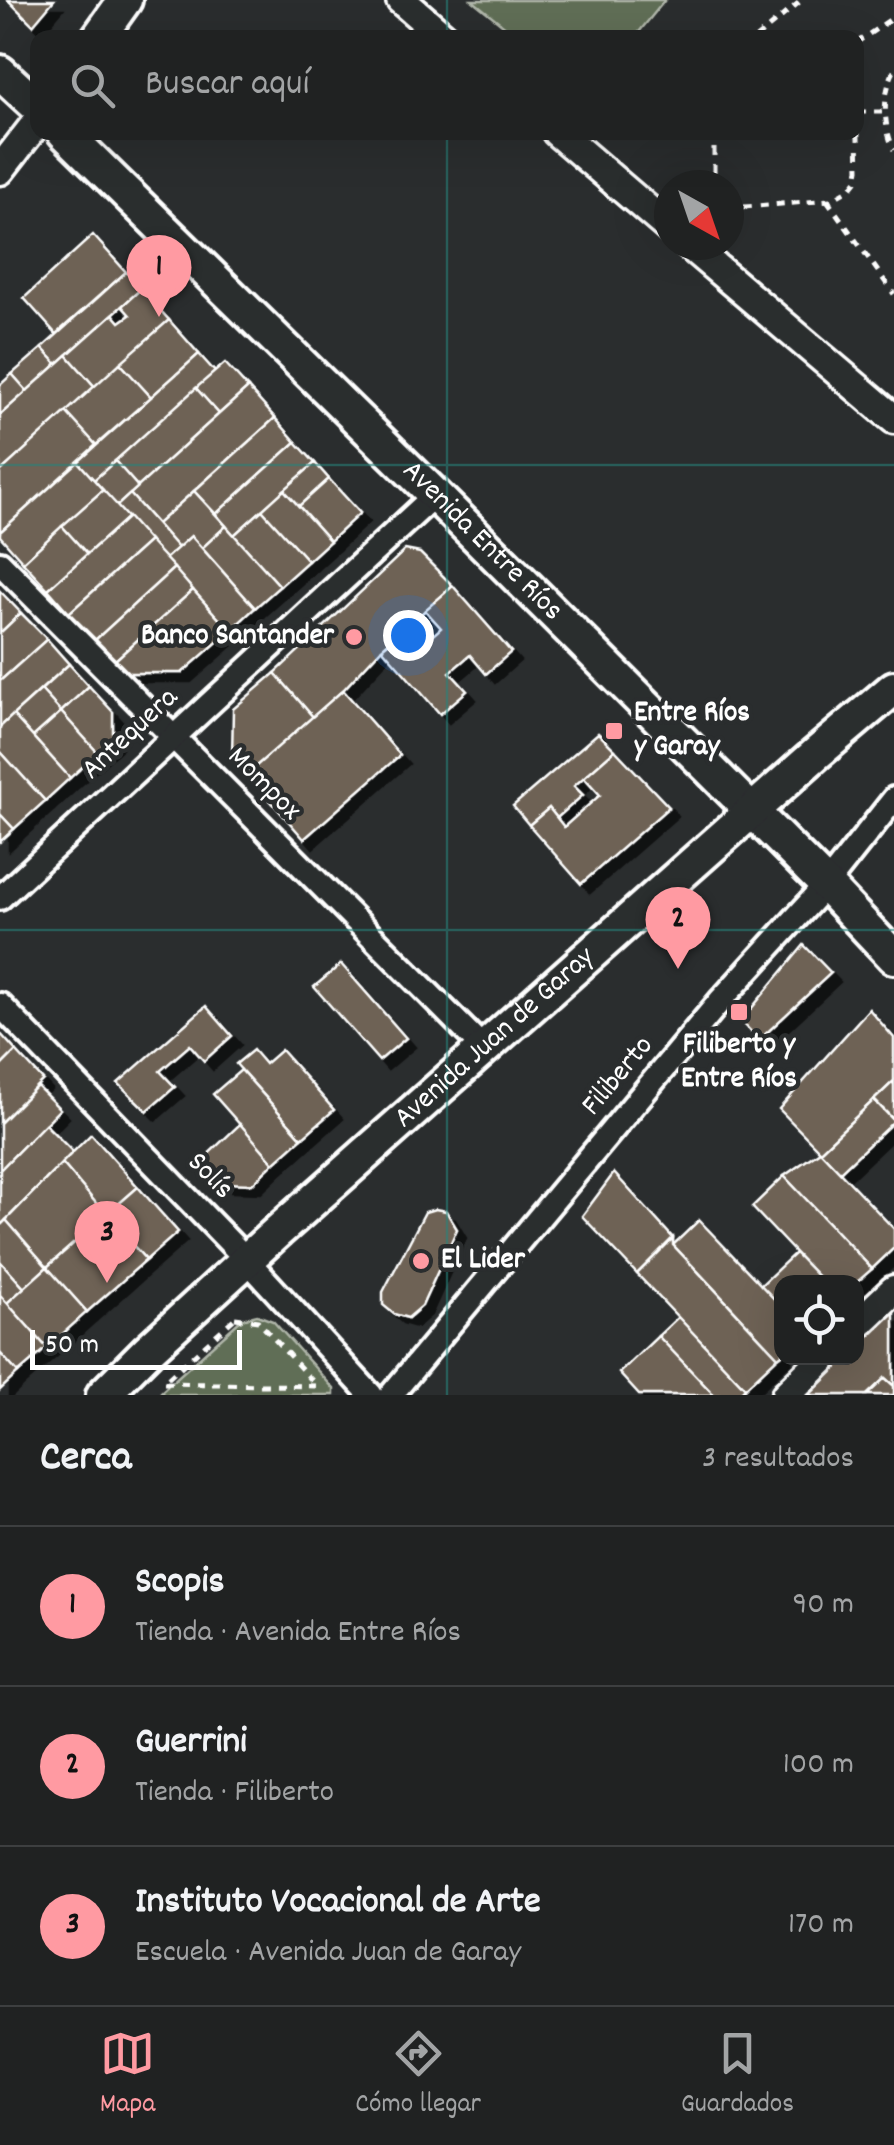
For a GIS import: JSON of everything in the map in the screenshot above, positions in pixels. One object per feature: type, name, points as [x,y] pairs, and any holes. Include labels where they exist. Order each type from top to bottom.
[{"type":"main road","points":[[104,30],[125,0]]},
{"type":"main road","points":[[0,72],[30,100]]},
{"type":"main road","name":"Avenida Entre Ríos","points":[[72,140],[435,494],[894,957]]},
{"type":"main road","name":"Avenida Juan de Garay","points":[[103,1395],[483,1048],[894,688]]},
{"type":"street","points":[[401,0],[437,30]]},
{"type":"street","points":[[0,170],[30,131]]},
{"type":"street","points":[[566,140],[654,215]]},
{"type":"street","points":[[707,260],[894,419]]},
{"type":"street","name":"Antequera","points":[[0,898],[435,494]]},
{"type":"street","name":"Mompox","points":[[0,563],[483,1048]]},
{"type":"street","name":"Filiberto","points":[[391,1395],[720,1002],[826,886],[894,799]]},
{"type":"street","name":"Solís","points":[[0,1005],[372,1395]]},
{"type":"street","points":[[864,1318],[894,1290]]},
{"type":"street","points":[[786,1395],[817,1365]]},
{"type":"path","points":[[766,30],[802,0]]},
{"type":"path","points":[[864,38],[894,18]]},
{"type":"path","points":[[894,70],[885,112],[894,150]]},
{"type":"path","points":[[864,112],[885,112]]},
{"type":"path","points":[[714,140],[714,170]]},
{"type":"path","points":[[744,207],[841,196],[850,189],[860,170],[859,140]]},
{"type":"path","points":[[827,200],[894,294]]},
{"type":"path","points":[[235,1318],[258,1321],[317,1386],[182,1383],[163,1383],[235,1318]]},
{"type":"green space","points":[[472,0],[665,0],[641,30],[509,30]]},
{"type":"green space","points":[[257,1315],[273,1321],[334,1389],[334,1395],[161,1392],[242,1319]]},
{"type":"building","points":[[8,0],[54,0],[33,25]]},
{"type":"building","points":[[93,235],[126,272],[56,334],[24,298]]},
{"type":"building","points":[[126,272],[141,289],[57,364],[42,348]]},
{"type":"building","points":[[141,289],[169,320],[95,387],[67,355],[113,314],[120,322],[130,315],[122,306]]},
{"type":"building","points":[[169,320],[199,354],[151,397],[120,363]]},
{"type":"building","points":[[42,348],[57,364],[27,391],[12,374]]},
{"type":"building","points":[[199,354],[215,372],[94,480],[78,462]]},
{"type":"building","points":[[67,355],[95,387],[0,472],[0,415]]},
{"type":"building","points":[[120,363],[151,397],[96,445],[66,412]]},
{"type":"building","points":[[225,363],[248,388],[219,414],[196,388]]},
{"type":"building","points":[[12,374],[27,391],[0,415],[0,385]]},
{"type":"building","points":[[196,388],[219,414],[138,487],[115,461]]},
{"type":"building","points":[[248,388],[275,418],[157,524],[130,494]]},
{"type":"building","points":[[66,412],[96,445],[0,532],[0,472]]},
{"type":"building","points":[[275,418],[296,442],[216,514],[194,491]]},
{"type":"building","points":[[296,442],[315,463],[234,535],[216,514]]},
{"type":"building","points":[[115,461],[138,487],[117,506],[94,480]]},
{"type":"building","points":[[78,462],[103,490],[23,562],[0,532]]},
{"type":"building","points":[[315,463],[329,479],[299,506],[284,490]]},
{"type":"building","points":[[329,479],[360,513],[330,541],[299,506]]},
{"type":"building","points":[[103,490],[128,517],[87,554],[62,526]]},
{"type":"building","points":[[284,490],[330,541],[308,561],[262,510]]},
{"type":"building","points":[[194,491],[226,526],[202,548],[191,536],[178,548],[157,524]]},
{"type":"building","points":[[130,494],[178,548],[165,559],[117,506]]},
{"type":"building","points":[[262,510],[308,561],[280,586],[234,535]]},
{"type":"building","points":[[128,517],[149,541],[69,613],[48,589]]},
{"type":"building","points":[[62,526],[87,554],[48,589],[23,562]]},
{"type":"building","points":[[226,526],[280,586],[255,608],[202,548]]},
{"type":"building","points":[[191,536],[255,608],[230,631],[165,559]]},
{"type":"building","points":[[149,541],[174,568],[94,641],[69,613]]},
{"type":"building","name":"Banco Santander","points":[[405,550],[420,553],[453,586],[382,648],[313,717],[275,673]]},
{"type":"building","points":[[174,568],[193,590],[113,662],[94,641]]},
{"type":"building","points":[[453,586],[511,652],[486,674],[470,655],[450,672],[467,691],[440,714],[382,648],[409,626],[424,643],[441,628],[425,610]]},
{"type":"building","points":[[193,590],[230,631],[182,673],[123,673],[113,662]]},
{"type":"building","points":[[0,591],[21,613],[0,633]]},
{"type":"building","points":[[21,613],[47,639],[0,681],[0,633]]},
{"type":"building","points":[[47,639],[69,664],[0,727],[0,681]]},
{"type":"building","points":[[69,664],[89,686],[61,712],[41,690]]},
{"type":"building","points":[[275,673],[313,717],[247,774],[232,757],[233,709]]},
{"type":"building","points":[[89,686],[113,712],[113,740],[98,753],[61,712]]},
{"type":"building","points":[[41,690],[61,712],[33,737],[13,715]]},
{"type":"building","points":[[343,690],[400,755],[304,839],[247,774]]},
{"type":"building","points":[[61,712],[98,753],[70,778],[33,737]]},
{"type":"building","points":[[13,715],[70,778],[45,801],[0,751],[0,727]]},
{"type":"building","points":[[598,733],[615,750],[574,786],[583,795],[557,818],[549,808],[529,825],[513,806]]},
{"type":"building","points":[[615,750],[669,807],[581,884],[529,825],[549,808],[564,827],[600,795],[584,777]]},
{"type":"building","points":[[0,751],[45,801],[14,829],[0,814]]},
{"type":"building","points":[[0,814],[14,829],[0,842]]},
{"type":"building","points":[[804,945],[831,973],[759,1040],[741,1021]]},
{"type":"building","points":[[341,964],[406,1038],[379,1061],[314,987]]},
{"type":"building","points":[[206,1006],[232,1036],[204,1061],[190,1045],[160,1071],[175,1087],[147,1111],[118,1083]]},
{"type":"building","points":[[869,1009],[894,1038],[894,1081],[820,1151],[779,1109]]},
{"type":"building","points":[[0,1033],[16,1051],[0,1067]]},
{"type":"building","points":[[253,1050],[265,1064],[281,1050],[334,1110],[302,1138],[236,1064]]},
{"type":"building","points":[[16,1051],[43,1080],[0,1123],[0,1067]]},
{"type":"building","points":[[241,1070],[302,1138],[274,1163],[213,1094]]},
{"type":"building","points":[[894,1081],[894,1120],[874,1100]]},
{"type":"building","points":[[37,1086],[60,1109],[0,1170],[0,1123]]},
{"type":"building","points":[[874,1100],[894,1121],[840,1172],[820,1151]]},
{"type":"building","points":[[45,1124],[73,1152],[0,1226],[0,1170]]},
{"type":"building","points":[[240,1124],[274,1163],[252,1184],[223,1183],[201,1161]]},
{"type":"building","points":[[91,1134],[138,1187],[106,1215],[62,1163]]},
{"type":"building","points":[[820,1151],[894,1229],[894,1248],[872,1269],[784,1176]]},
{"type":"building","points":[[62,1163],[106,1215],[47,1267],[6,1220]]},
{"type":"building","points":[[614,1173],[673,1238],[637,1274],[582,1216]]},
{"type":"building","points":[[784,1176],[872,1269],[864,1276],[816,1275],[752,1207]]},
{"type":"building","points":[[138,1187],[178,1232],[146,1260],[106,1215]]},
{"type":"building","name":"El Lider","points":[[446,1211],[457,1229],[422,1306],[408,1318],[394,1314],[383,1305],[383,1292],[425,1212]]},
{"type":"building","points":[[106,1215],[146,1260],[87,1312],[47,1267]]},
{"type":"building","points":[[6,1220],[47,1267],[24,1288],[0,1261],[0,1226]]},
{"type":"building","points":[[699,1220],[774,1299],[774,1353],[673,1245]]},
{"type":"building","points":[[673,1238],[673,1245],[774,1353],[774,1361],[745,1388],[637,1274]]},
{"type":"building","points":[[795,1253],[816,1275],[774,1275],[774,1299],[761,1285]]},
{"type":"building","points":[[0,1261],[24,1288],[7,1303],[0,1295]]},
{"type":"building","points":[[47,1267],[87,1312],[47,1348],[7,1303]]},
{"type":"building","points":[[0,1295],[47,1348],[18,1373],[0,1353]]},
{"type":"building","points":[[894,1309],[894,1386],[885,1378],[867,1395],[807,1395],[838,1365],[864,1365],[864,1338]]},
{"type":"building","points":[[678,1317],[745,1388],[738,1395],[714,1395],[658,1336]]},
{"type":"building","points":[[658,1336],[714,1395],[639,1395],[619,1373]]},
{"type":"building","points":[[0,1353],[18,1373],[0,1390]]},
{"type":"building","points":[[885,1378],[894,1386],[894,1395],[867,1395]]},
{"type":"place","name":"Scopis","points":[[159,317]]},
{"type":"place","name":"Banco Santander","points":[[354,637]]},
{"type":"place","name":"Entre Ríos y Garay","points":[[614,731]]},
{"type":"place","name":"Guerrini","points":[[678,969]]},
{"type":"place","name":"Filiberto y Entre Ríos","points":[[739,1012]]},
{"type":"place","name":"El Lider","points":[[421,1261]]},
{"type":"place","name":"Instituto Vocacional de Arte","points":[[107,1283]]}]
